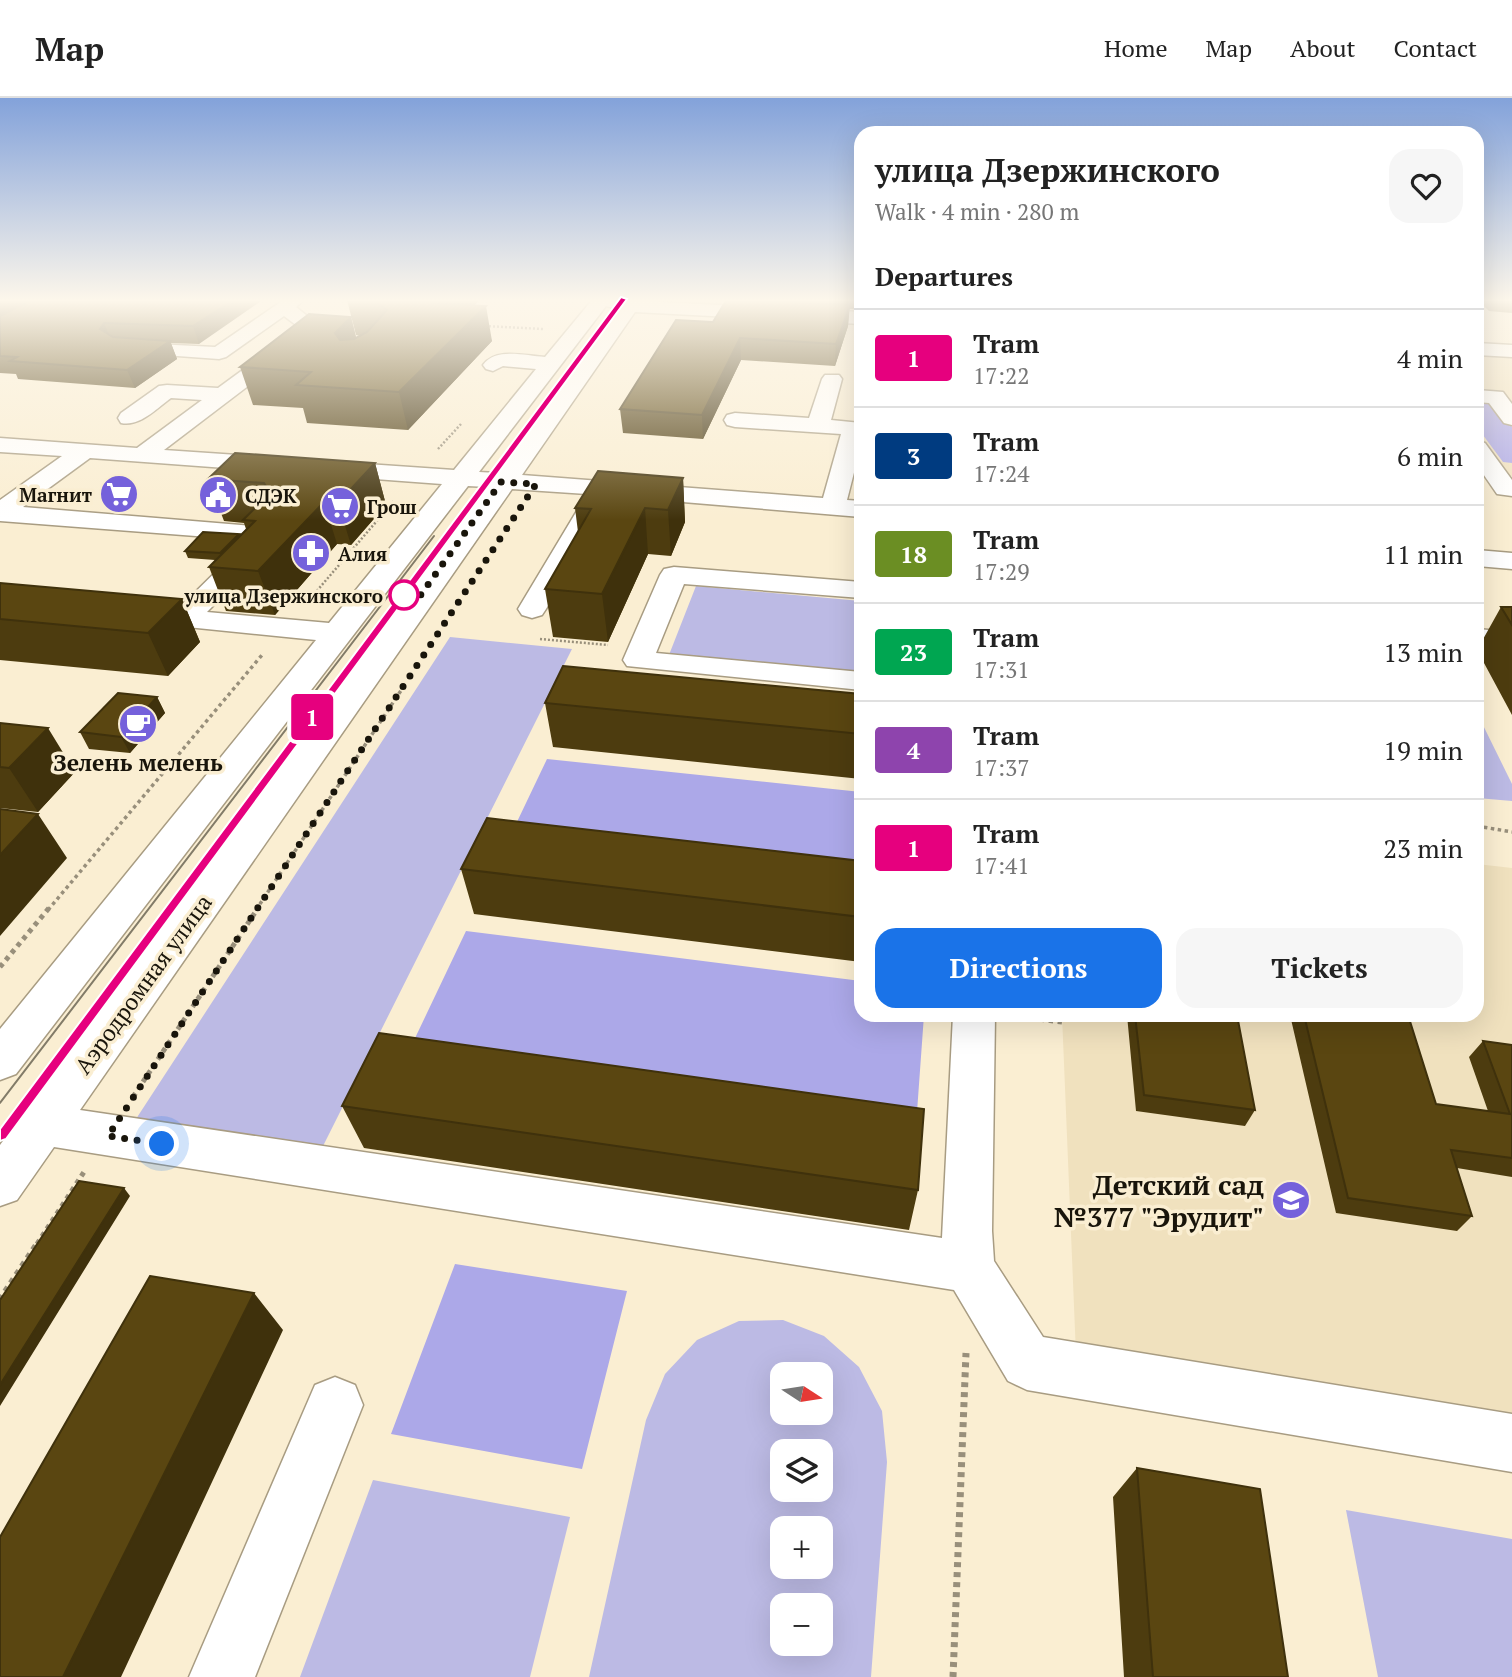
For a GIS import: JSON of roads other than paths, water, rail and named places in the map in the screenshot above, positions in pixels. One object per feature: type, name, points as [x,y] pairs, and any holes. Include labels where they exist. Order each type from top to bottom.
[{"type":"street","points":[[141,456],[251,373]]},
{"type":"street","points":[[4,1049],[340,633],[544,373]]},
{"type":"street","name":"Аэродромная улица","points":[[0,1184],[581,373]]},
{"type":"street","points":[[818,426],[832,379]]},
{"type":"street","points":[[129,418],[167,391],[221,395]]},
{"type":"street","points":[[1484,396],[1495,397],[1512,418]]},
{"type":"street","points":[[735,420],[854,428]]},
{"type":"street","points":[[833,507],[854,432]]},
{"type":"street","points":[[0,445],[854,508]]},
{"type":"street","points":[[0,512],[85,451]]},
{"type":"street","points":[[1484,458],[1506,489],[1512,489]]},
{"type":"street","points":[[532,609],[603,488]]},
{"type":"street","points":[[0,512],[269,534],[184,620]]},
{"type":"street","points":[[1484,559],[1512,561]]},
{"type":"street","points":[[854,589],[674,575],[638,660],[854,680]]},
{"type":"street","points":[[118,614],[340,633]]},
{"type":"street","points":[[1484,639],[1512,641]]},
{"type":"street","points":[[974,1022],[967,1231],[969,1267],[1027,1363],[1512,1443]]},
{"type":"street","points":[[42,1125],[969,1267]]},
{"type":"street","points":[[222,1677],[335,1405]]},
{"type":"tram line","name":"1","points":[[0,1134],[568,373]]},
{"type":"tram line","points":[[0,1134],[569,373]]},
{"type":"tram line","points":[[0,1103],[434,536]]},
{"type":"place","name":"Магнит","points":[[119,494]]},
{"type":"place","name":"СДЭК","points":[[218,495]]},
{"type":"place","name":"Грош","points":[[340,506]]},
{"type":"place","name":"Алия","points":[[311,553]]},
{"type":"place","name":"улица Дзержинского","points":[[404,595]]},
{"type":"place","name":"Зелень мелень","points":[[138,724]]},
{"type":"place","name":"Детский сад №377 \"Эрудит\"","points":[[1291,1200]]}]
